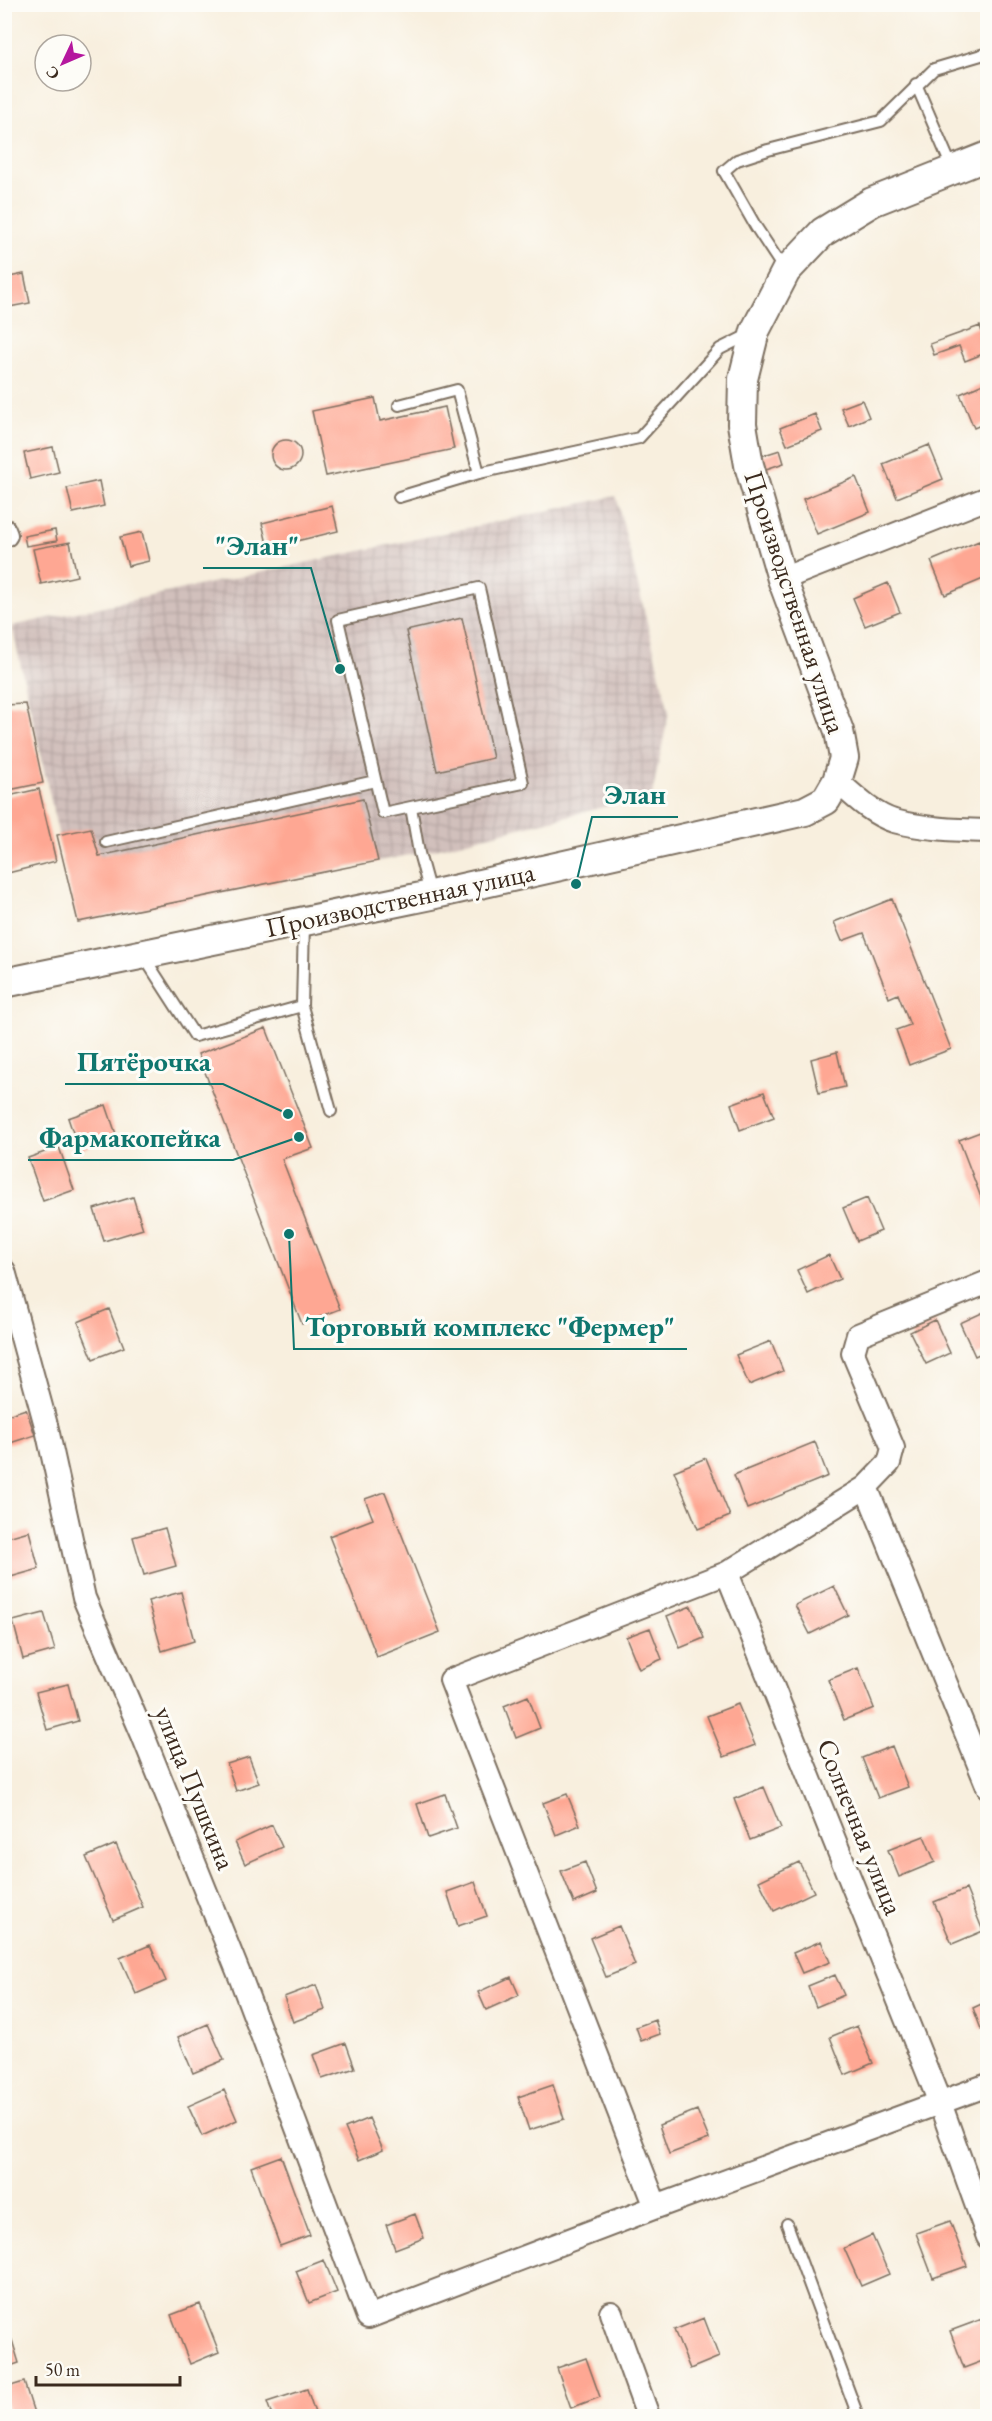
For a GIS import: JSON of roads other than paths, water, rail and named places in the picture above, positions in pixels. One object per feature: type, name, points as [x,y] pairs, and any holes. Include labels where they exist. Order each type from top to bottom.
[{"type":"street","name":"Производственная улица","points":[[4,984],[431,895],[805,811],[826,800],[837,781],[844,758],[839,731],[782,579],[749,465],[742,424],[743,379],[755,331],[786,272],[823,232],[872,202],[987,156]]},
{"type":"street","points":[[782,579],[987,498]]},
{"type":"street","points":[[837,781],[862,804],[894,820],[945,829],[987,831]]},
{"type":"street","name":"улица Пушкина","points":[[4,1271],[48,1429],[84,1598],[142,1733],[242,1979],[368,2317],[656,2207]]},
{"type":"street","points":[[987,1282],[858,1335],[853,1353],[893,1448],[889,1463],[866,1487],[727,1573],[451,1680],[656,2207],[987,2085]]},
{"type":"street","points":[[866,1487],[987,1787]]},
{"type":"street","name":"Солнечная улица","points":[[727,1573],[940,2103],[987,2237]]},
{"type":"street","points":[[610,2313],[648,2416]]},
{"type":"lane","points":[[786,272],[724,171],[737,160],[768,150],[881,122],[916,84],[934,69],[987,52]]},
{"type":"lane","points":[[916,84],[953,170]]},
{"type":"lane","points":[[399,498],[479,473],[639,438],[720,350],[755,331]]},
{"type":"lane","points":[[399,405],[457,390],[479,473]]},
{"type":"lane","points":[[479,588],[523,783],[411,807],[383,813],[338,620],[479,588]]},
{"type":"lane","points":[[106,842],[375,781]]},
{"type":"lane","points":[[411,807],[419,853],[431,895]]},
{"type":"lane","points":[[304,921],[302,1006],[331,1112]]},
{"type":"lane","points":[[142,955],[195,1036],[302,1006]]},
{"type":"lane","points":[[787,2224],[858,2416]]},
{"type":"place","name":"\"Элан\"","points":[[340,669]]},
{"type":"place","name":"Элан","points":[[576,884]]},
{"type":"place","name":"Пятёрочка","points":[[288,1114]]},
{"type":"place","name":"Фармакопейка","points":[[299,1137]]},
{"type":"place","name":"Торговый комплекс \"Фермер\"","points":[[289,1234]]}]
